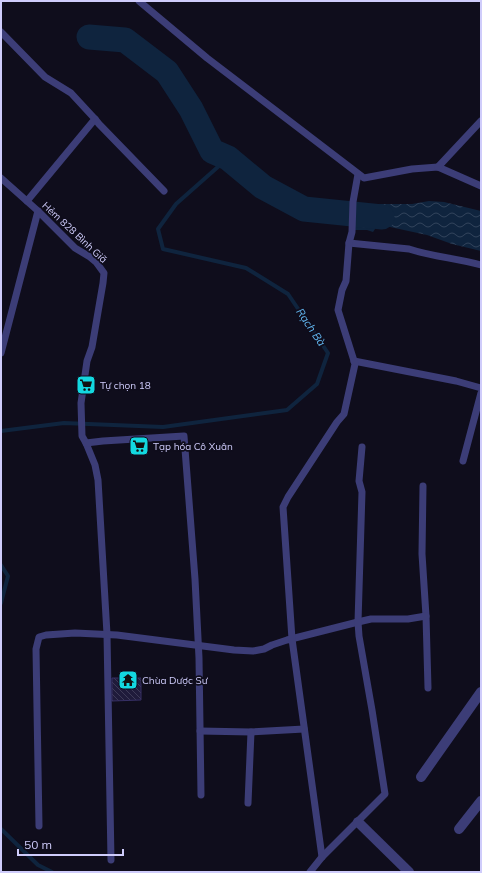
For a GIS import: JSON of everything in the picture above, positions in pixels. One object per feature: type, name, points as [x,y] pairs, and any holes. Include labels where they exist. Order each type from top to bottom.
[{"type":"street","points":[[421,777],[481,692]]},
{"type":"street","points":[[459,829],[481,801]]},
{"type":"street","points":[[358,822],[409,872]]},
{"type":"lane","points":[[139,1],[207,58],[364,178],[412,169],[438,167],[481,186]]},
{"type":"lane","points":[[1,32],[45,77],[71,93],[164,191]]},
{"type":"lane","points":[[27,201],[95,119]]},
{"type":"lane","points":[[438,167],[481,121]]},
{"type":"lane","points":[[322,857],[292,639],[283,507],[288,497],[344,414],[354,361],[338,310],[342,290],[346,281],[349,244],[352,232],[353,202],[358,174]]},
{"type":"lane","name":"Hẻm 828 Bình Giã","points":[[1,178],[38,211],[75,248],[96,262],[104,273],[92,347],[87,361],[81,408],[82,436],[86,443]]},
{"type":"lane","points":[[1,353],[38,211]]},
{"type":"lane","points":[[349,244],[409,249],[439,257],[481,265]]},
{"type":"lane","points":[[354,361],[456,381],[481,388]]},
{"type":"lane","points":[[463,461],[481,393]]},
{"type":"lane","points":[[111,860],[107,634],[98,480],[86,443],[184,436],[193,542],[199,658],[201,795]]},
{"type":"lane","points":[[310,872],[322,857],[385,794],[358,622],[362,492],[359,481],[362,448]]},
{"type":"lane","points":[[423,486],[422,554],[426,616],[428,688]]},
{"type":"lane","points":[[38,826],[36,649],[39,637],[46,635],[75,633],[117,634],[234,650],[253,651],[264,649],[292,639],[371,619],[408,619],[426,616]]},
{"type":"lane","points":[[200,731],[251,732],[304,728]]},
{"type":"lane","points":[[248,803],[251,732]]},
{"type":"water","points":[[429,201],[444,202],[481,211],[481,251],[452,244],[427,235],[390,227],[377,226],[373,232],[367,230],[355,230],[357,208],[374,204],[412,204]]},
{"type":"building","points":[[112,678],[141,678],[141,700],[112,701]]},
{"type":"waterway","name":"Rạch Bà","points":[[89,37],[125,40],[167,72],[191,109],[212,151],[228,158],[263,187],[304,209],[382,217]]},
{"type":"waterway","name":"Rạch Bà","points":[[1,431],[64,423],[163,427],[287,410],[317,384],[328,353],[288,294],[246,268],[163,249],[158,229],[176,204],[228,158]]},
{"type":"waterway","name":"Rạch Bà","points":[[1,565],[8,576],[1,603]]},
{"type":"waterway","name":"Rạch Bà","points":[[1,829],[38,865],[52,872]]},
{"type":"place","name":"Tự chọn 18","points":[[86,385]]},
{"type":"place","name":"Tạp hóa Cô Xuân","points":[[139,446]]},
{"type":"place","name":"Chùa Dược Sư","points":[[128,680]]}]
